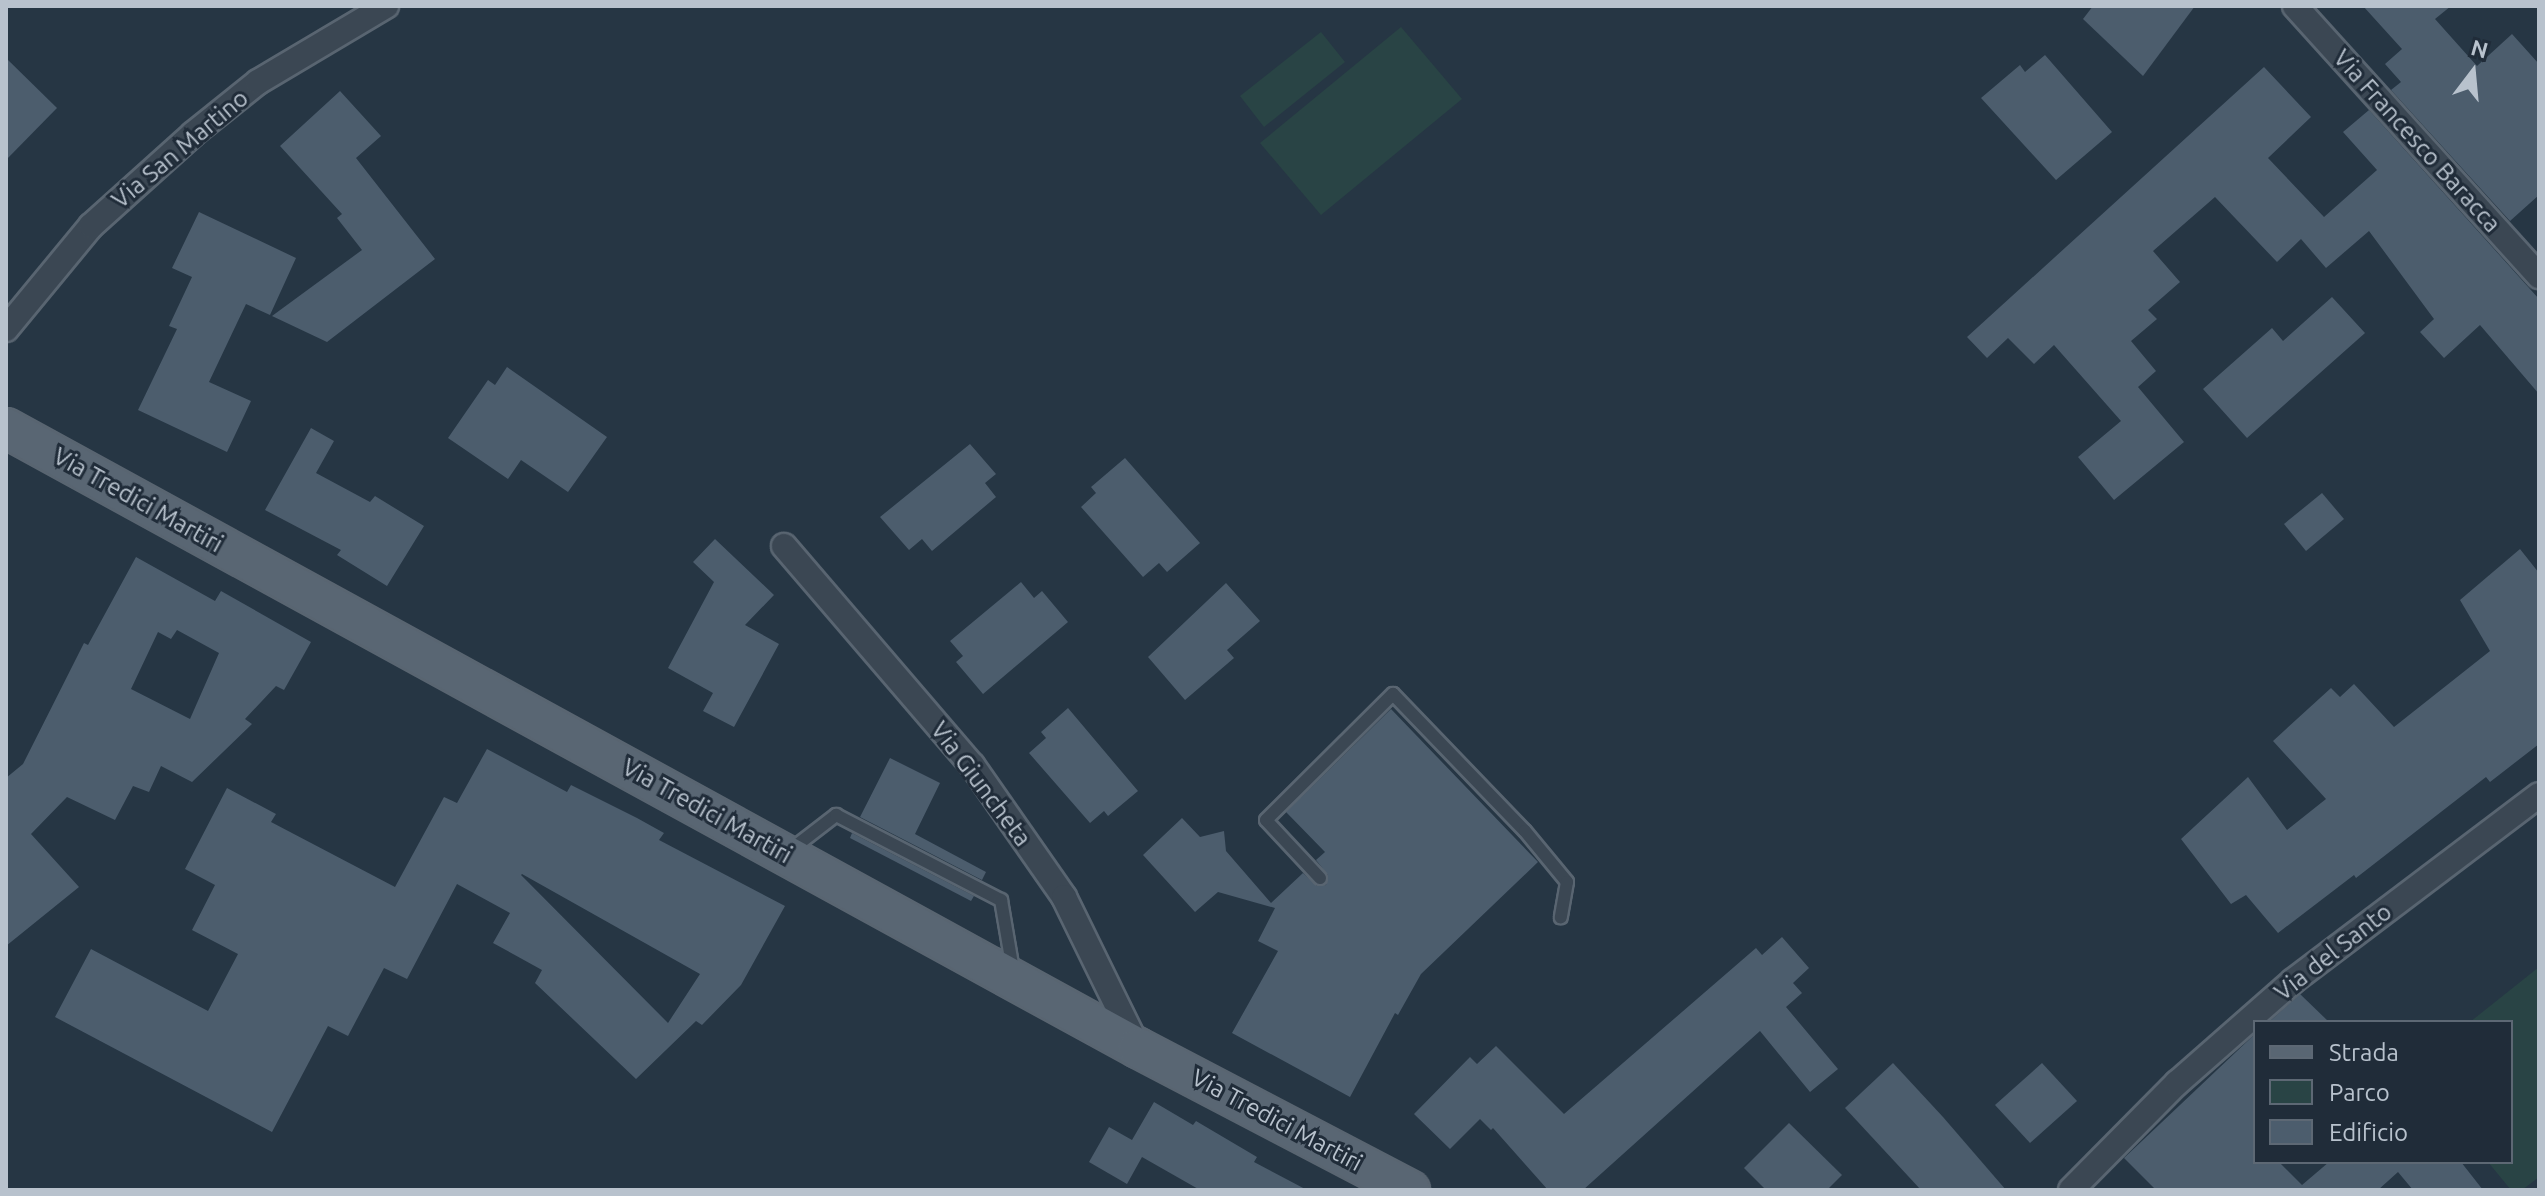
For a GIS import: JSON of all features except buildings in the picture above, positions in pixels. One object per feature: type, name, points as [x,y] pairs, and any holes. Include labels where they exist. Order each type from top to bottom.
[{"type":"main road","name":"Via Tredici Martiri","points":[[6,428],[1138,1048],[1410,1190]]},
{"type":"street","name":"Via San Martino","points":[[6,329],[91,226],[193,134],[258,82],[386,6]]},
{"type":"street","name":"Via Francesco Baracca","points":[[2295,6],[2539,276]]},
{"type":"street","name":"Via Giuncheta","points":[[784,546],[972,765],[1064,897],[1138,1048]]},
{"type":"street","name":"Via del Santo","points":[[2071,1190],[2177,1083],[2293,981],[2539,795]]},
{"type":"lane","points":[[1320,878],[1266,820],[1393,694],[1525,831],[1567,882],[1561,917]]},
{"type":"lane","points":[[786,854],[836,815],[1001,900],[1015,980]]},
{"type":"green space","points":[[1401,27],[1462,99],[1321,215],[1260,143]]},
{"type":"green space","points":[[1321,32],[1345,62],[1264,127],[1240,96]]},
{"type":"green space","points":[[2539,967],[2539,1177],[2522,1190],[2511,1190],[2490,1164],[2513,1164],[2513,1020],[2473,1020]]}]
